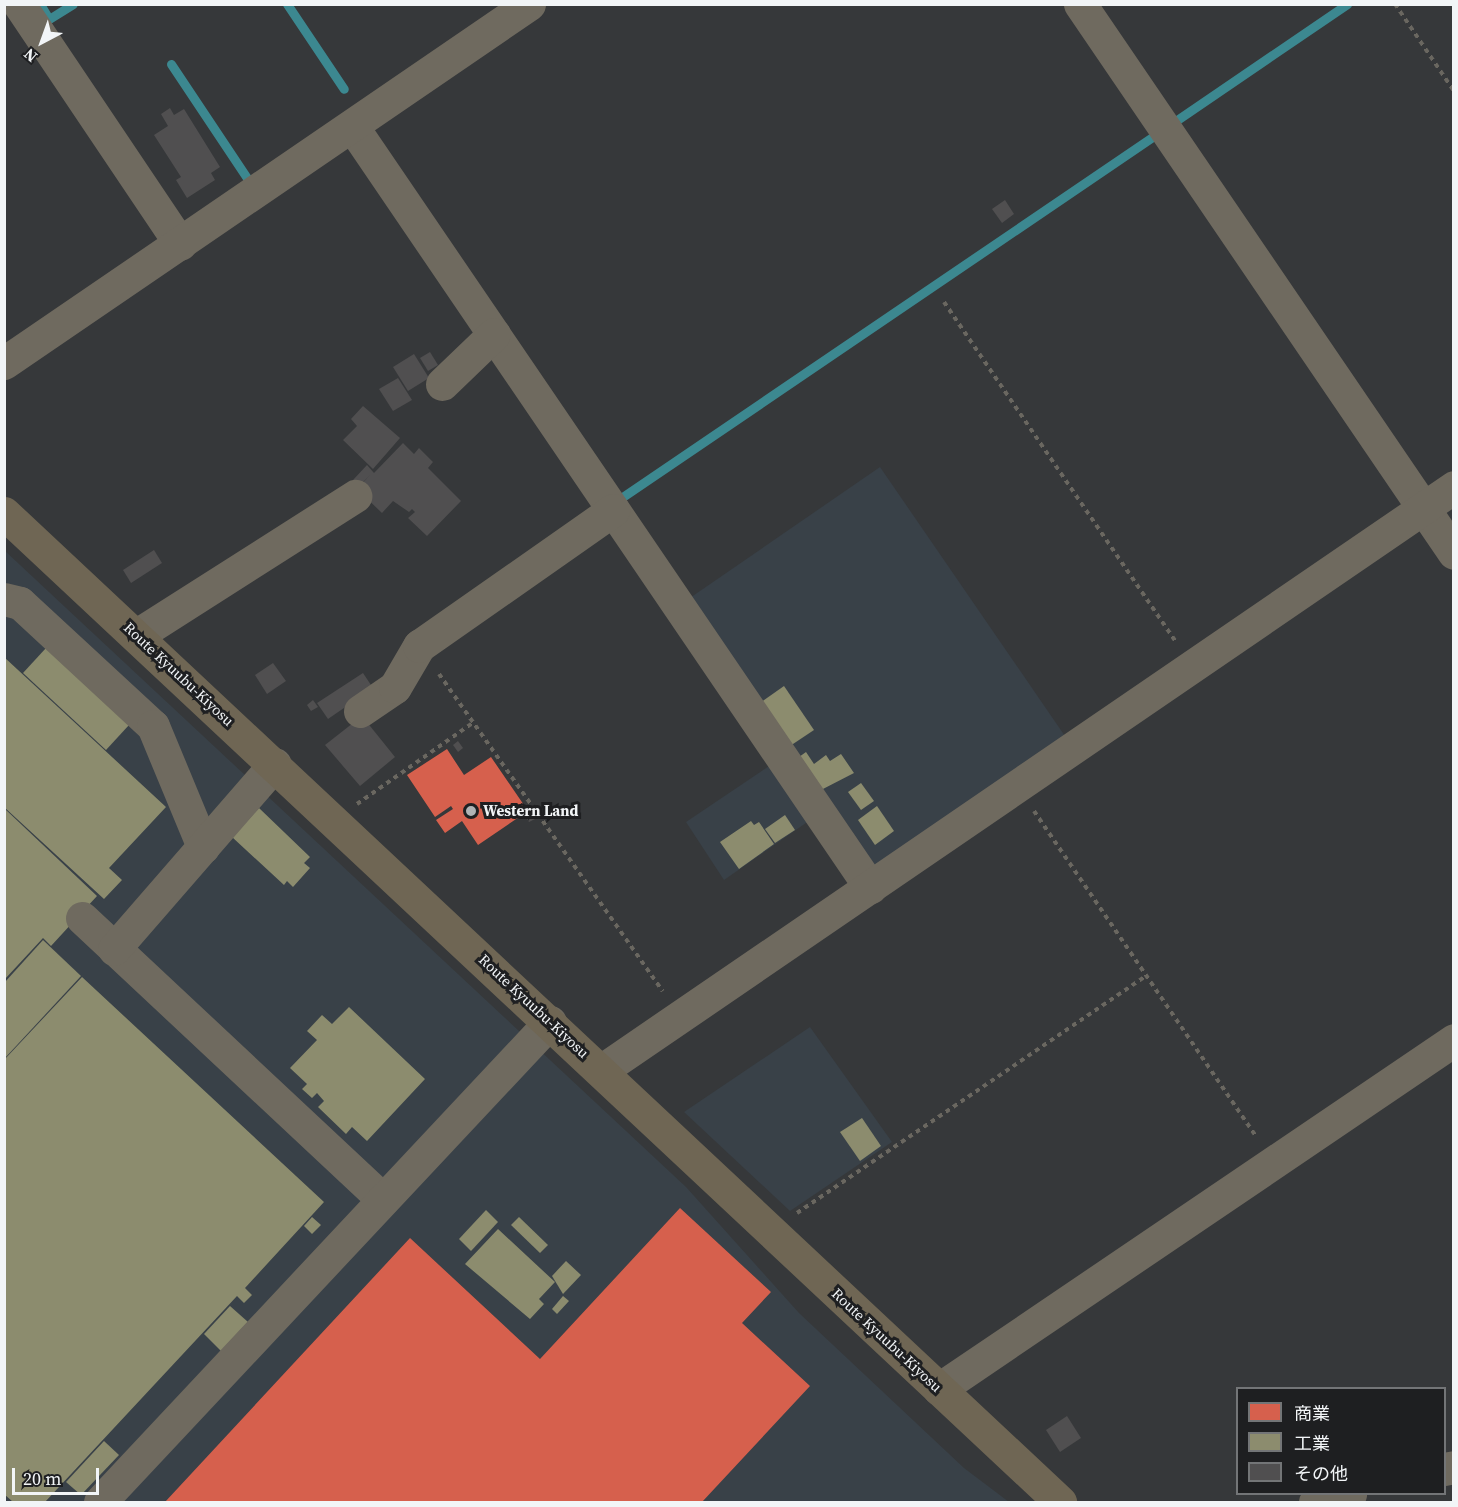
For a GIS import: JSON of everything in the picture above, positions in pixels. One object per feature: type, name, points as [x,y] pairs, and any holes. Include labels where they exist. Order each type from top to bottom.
[{"type":"main road","name":"Route Kyuubu-Kiyosu","points":[[4,513],[602,1070],[769,1231],[1060,1503]]},
{"type":"street","points":[[19,4],[180,244]]},
{"type":"street","points":[[4,363],[530,4]]},
{"type":"street","points":[[1080,4],[1454,553]]},
{"type":"street","points":[[352,126],[870,887]]},
{"type":"street","points":[[442,384],[494,334]]},
{"type":"street","points":[[602,1070],[1454,487]]},
{"type":"street","points":[[137,635],[355,496]]},
{"type":"street","points":[[360,711],[395,687],[419,646],[613,510]]},
{"type":"street","points":[[4,599],[20,603],[153,726],[203,847]]},
{"type":"street","points":[[114,949],[275,764]]},
{"type":"street","points":[[82,918],[383,1200]]},
{"type":"street","points":[[100,1503],[550,1022]]},
{"type":"street","points":[[939,1389],[1454,1040]]},
{"type":"street","points":[[1315,1503],[1346,1495]]},
{"type":"path","points":[[1395,4],[1454,92]]},
{"type":"path","points":[[944,302],[1192,666]]},
{"type":"path","points":[[419,646],[680,1016]]},
{"type":"path","points":[[334,820],[474,722]]},
{"type":"path","points":[[1017,786],[1273,1163]]},
{"type":"path","points":[[769,1231],[1146,975]]},
{"type":"shaded area","points":[[880,467],[1067,739],[875,871],[684,602]]},
{"type":"shaded area","points":[[4,550],[686,1187],[799,1313],[964,1468],[1009,1502],[5,1502]]},
{"type":"shaded area","points":[[778,760],[816,816],[724,880],[686,822]]},
{"type":"shaded area","points":[[810,1027],[892,1142],[790,1211],[684,1112]]},
{"type":"building: 商業","points":[[447,749],[464,775],[491,757],[528,811],[478,845],[462,821],[445,833],[436,820],[453,809],[451,806],[435,817],[407,775]]},
{"type":"building: 商業","points":[[680,1208],[771,1292],[742,1323],[810,1386],[702,1502],[165,1502],[410,1238],[540,1359]]},
{"type":"building: 工業","points":[[46,648],[129,725],[106,750],[23,673]]},
{"type":"building: 工業","points":[[4,657],[166,807],[109,868],[122,880],[104,899],[4,807]]},
{"type":"building: 工業","points":[[784,686],[814,730],[790,746],[760,703]]},
{"type":"building: 工業","points":[[806,752],[814,764],[826,755],[830,761],[841,754],[854,773],[821,790],[799,757]]},
{"type":"building: 工業","points":[[861,783],[874,801],[861,810],[848,792]]},
{"type":"building: 工業","points":[[877,806],[894,831],[875,845],[858,820]]},
{"type":"building: 工業","points":[[259,808],[310,857],[304,863],[310,868],[293,887],[287,881],[284,885],[232,837]]},
{"type":"building: 工業","points":[[5,809],[97,896],[51,946],[43,938],[5,979]]},
{"type":"building: 工業","points":[[785,815],[795,830],[775,843],[765,829]]},
{"type":"building: 工業","points":[[751,821],[754,825],[759,822],[774,844],[739,869],[720,842]]},
{"type":"building: 工業","points":[[43,940],[81,976],[5,1058],[5,982]]},
{"type":"building: 工業","points":[[82,977],[324,1202],[245,1288],[252,1295],[244,1303],[237,1296],[45,1502],[13,1502],[4,1494],[4,1060]]},
{"type":"building: 工業","points":[[349,1007],[425,1079],[367,1141],[352,1127],[346,1134],[318,1107],[324,1101],[317,1093],[312,1098],[302,1089],[307,1084],[290,1068],[317,1040],[307,1031],[322,1015],[332,1024]]},
{"type":"building: 工業","points":[[862,1118],[881,1146],[860,1161],[840,1132]]},
{"type":"building: 工業","points":[[486,1210],[498,1222],[471,1251],[459,1239]]},
{"type":"building: 工業","points":[[312,1217],[321,1225],[312,1234],[304,1226]]},
{"type":"building: 工業","points":[[519,1217],[548,1245],[540,1253],[511,1225]]},
{"type":"building: 工業","points":[[498,1229],[555,1282],[539,1299],[544,1304],[530,1319],[465,1264]]},
{"type":"building: 工業","points":[[566,1261],[581,1275],[563,1294],[552,1276]]},
{"type":"building: 工業","points":[[563,1296],[569,1301],[557,1314],[552,1309]]},
{"type":"building: 工業","points":[[230,1306],[248,1322],[221,1351],[204,1334]]},
{"type":"building: 工業","points":[[104,1441],[119,1455],[81,1495],[66,1482]]},
{"type":"building: その他","points":[[170,108],[174,115],[184,109],[220,167],[211,173],[215,180],[187,198],[176,180],[181,177],[154,135],[168,126],[161,114]]},
{"type":"building: その他","points":[[1005,200],[1014,214],[1002,223],[992,209]]},
{"type":"building: その他","points":[[430,352],[438,365],[428,371],[420,358]]},
{"type":"building: その他","points":[[414,354],[429,378],[408,391],[393,367]]},
{"type":"building: その他","points":[[398,378],[412,400],[393,411],[379,389]]},
{"type":"building: その他","points":[[363,406],[400,438],[373,469],[343,440],[357,426],[351,419]]},
{"type":"building: その他","points":[[403,443],[414,454],[419,448],[433,462],[428,468],[461,501],[427,536],[408,518],[415,512],[412,509],[409,512],[393,501],[382,513],[357,489],[370,475],[359,486],[353,480],[367,465],[374,473]]},
{"type":"building: その他","points":[[154,550],[162,563],[131,583],[123,570]]},
{"type":"building: その他","points":[[273,663],[286,681],[267,694],[255,675]]},
{"type":"building: その他","points":[[363,673],[373,688],[328,719],[317,703]]},
{"type":"building: その他","points":[[313,700],[318,707],[311,711],[307,705]]},
{"type":"building: その他","points":[[362,716],[395,757],[360,786],[325,745]]},
{"type":"building: その他","points":[[458,741],[463,748],[458,752],[453,745]]},
{"type":"building: その他","points":[[531,814],[535,819],[529,822],[526,817]]},
{"type":"building: その他","points":[[1067,1416],[1081,1438],[1060,1452],[1046,1430]]},
{"type":"waterway","points":[[40,4],[49,19],[73,4]]},
{"type":"waterway","points":[[287,4],[344,89]]},
{"type":"waterway","points":[[1177,120],[1347,4]]},
{"type":"waterway","points":[[171,64],[247,178]]},
{"type":"waterway","points":[[621,498],[1151,138]]},
{"type":"place","name":"Western Land","points":[[471,811]]}]
